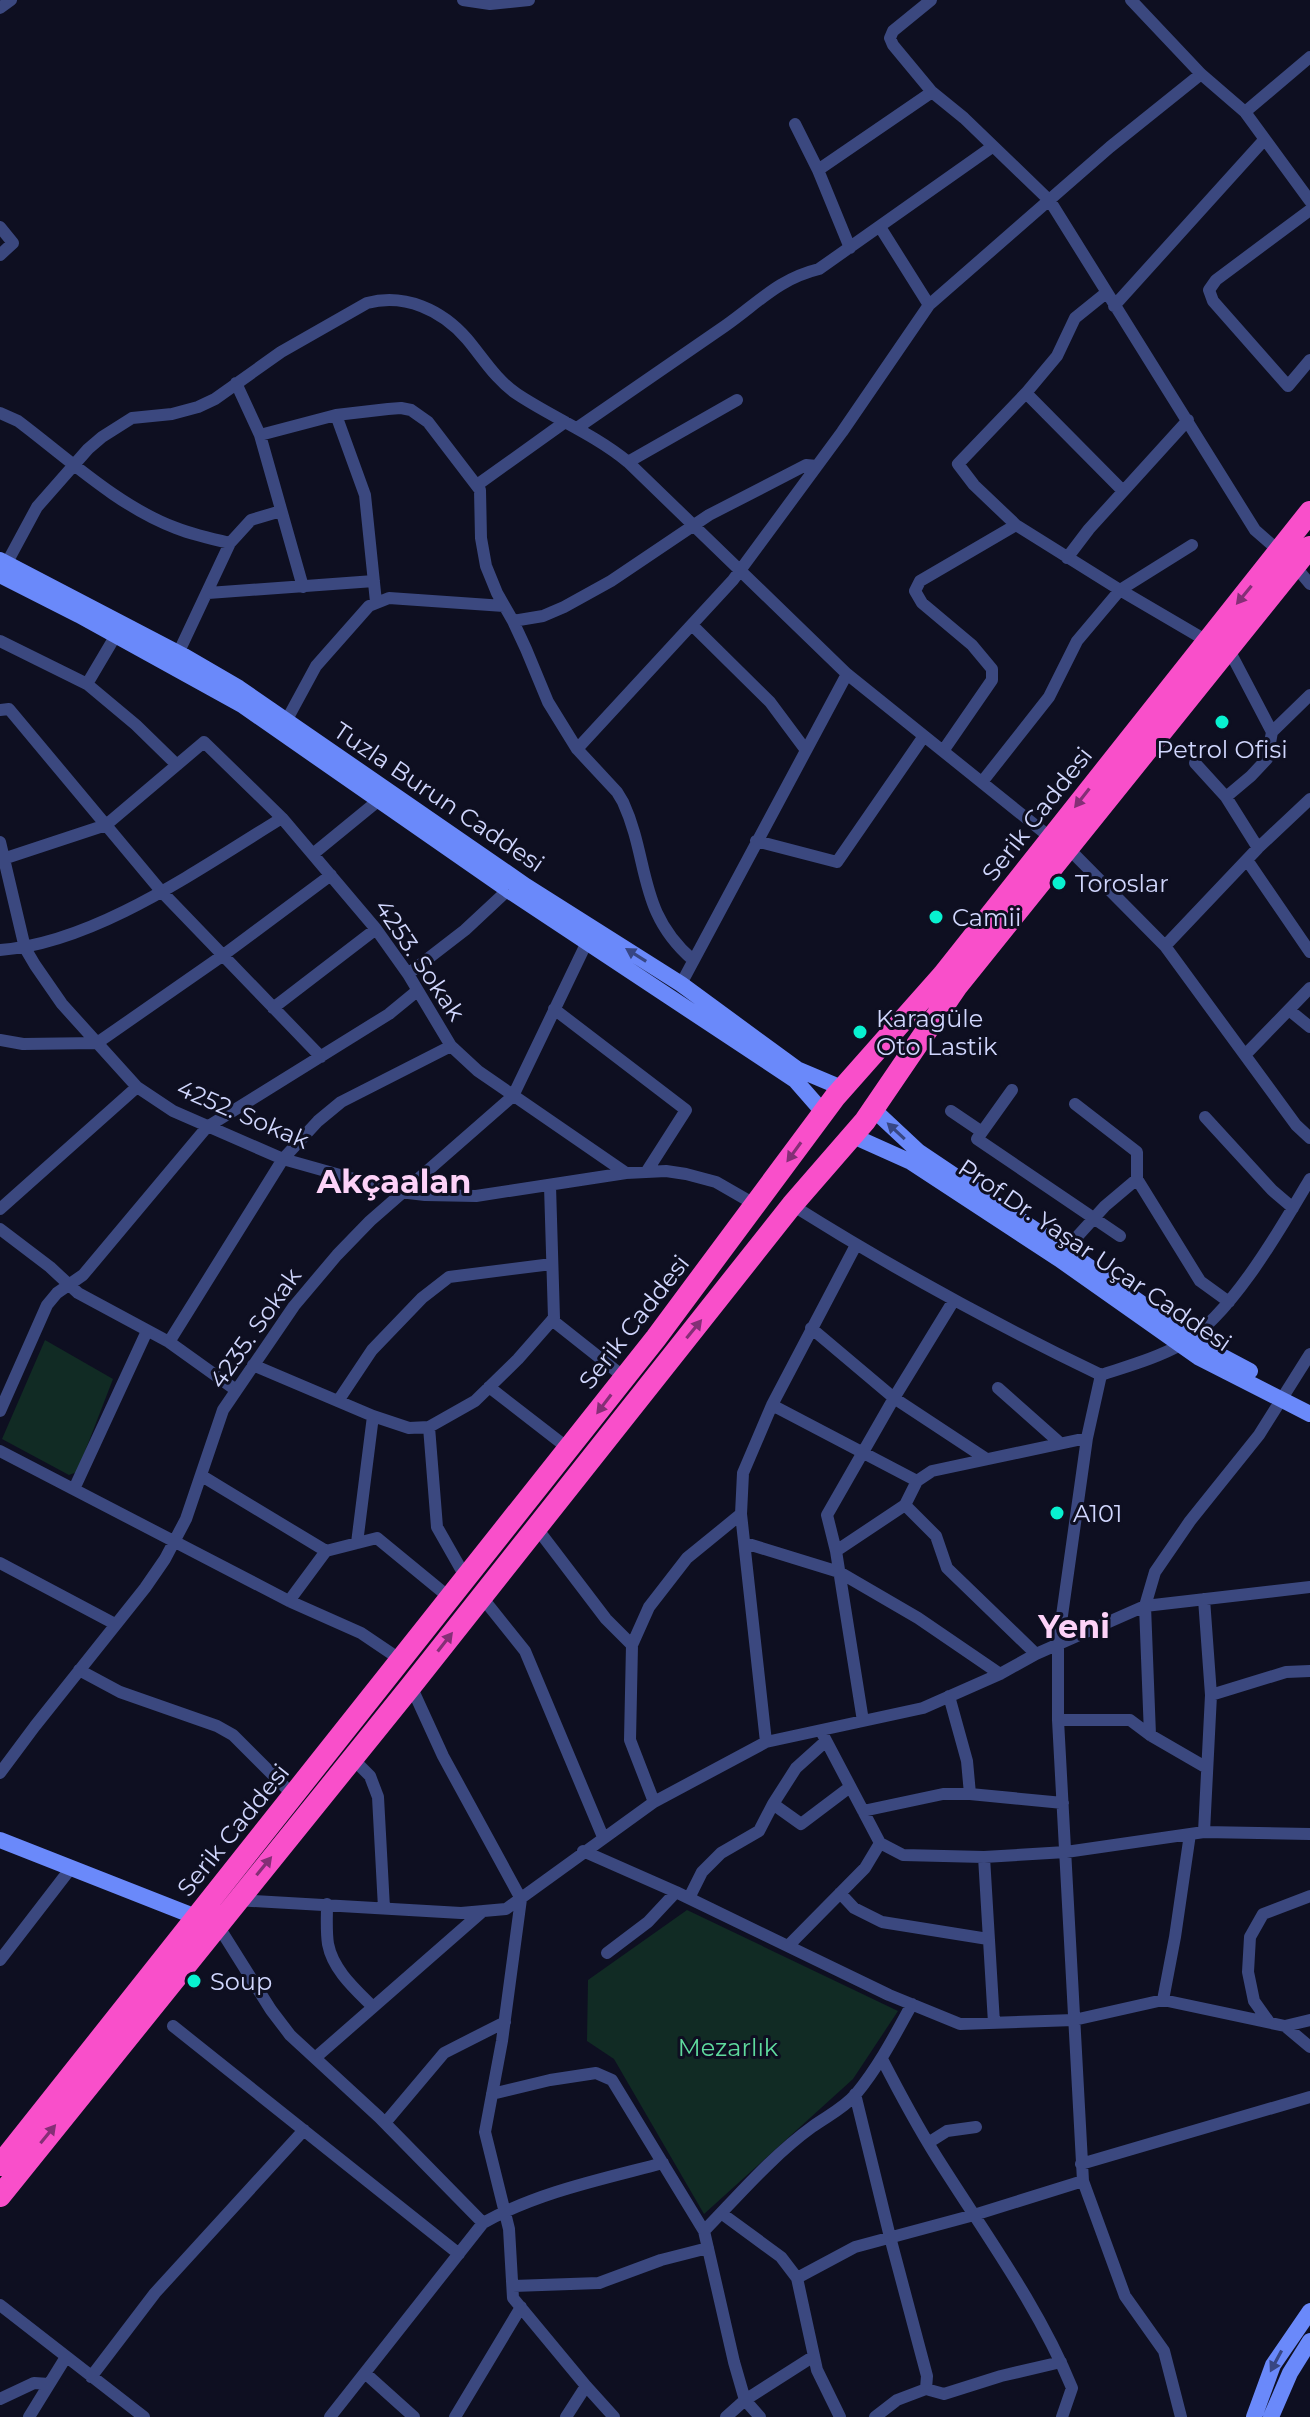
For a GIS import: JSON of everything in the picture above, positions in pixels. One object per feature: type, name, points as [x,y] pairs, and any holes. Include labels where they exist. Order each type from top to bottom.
[{"type":"highway","name":"Serik Caddesi","points":[[0,2196],[207,1920],[294,1796],[656,1338],[842,1088],[1229,650],[1287,559],[1310,512]]},
{"type":"highway","name":"Serik Caddesi","points":[[4,2152],[207,1920],[236,1900],[411,1686],[792,1205],[853,1136],[957,986],[1207,641],[1287,559],[1310,547]]},
{"type":"highway","points":[[842,1088],[866,1098],[873,1109]]},
{"type":"highway","points":[[823,1112],[831,1126],[853,1136]]},
{"type":"main road","name":"Tuzla Burun Caddesi","points":[[1,570],[116,635],[175,660]]},
{"type":"main road","name":"Tuzla Burun Caddesi","points":[[1,570],[175,660],[219,691],[283,726],[681,984],[797,1069],[842,1088]]},
{"type":"main road","name":"Tuzla Burun Caddesi","points":[[283,726],[379,800],[508,890],[795,1080],[823,1112]]},
{"type":"main road","points":[[873,1109],[919,1152],[1065,1250],[1185,1342]]},
{"type":"main road","name":"Prof.Dr. Yaşar Uçar Caddesi","points":[[853,1136],[911,1162],[1185,1342],[1198,1357],[1285,1395],[1310,1414]]},
{"type":"main road","points":[[0,1840],[207,1920]]},
{"type":"main road","points":[[1254,2417],[1273,2365],[1310,2311]]},
{"type":"main road","points":[[1271,2417],[1303,2364],[1310,2341]]},
{"type":"street","points":[[0,8],[11,0]]},
{"type":"street","points":[[463,0],[490,4],[529,0]]},
{"type":"street","points":[[931,0],[893,31],[890,38],[893,45],[932,92],[964,118],[1050,201],[1255,530],[1310,584]]},
{"type":"street","points":[[1131,0],[1201,74],[1245,112],[1310,201]]},
{"type":"street","points":[[1245,112],[1310,57]]},
{"type":"street","points":[[577,749],[733,580],[929,305],[1110,147],[1201,74]]},
{"type":"street","points":[[818,170],[932,92]]},
{"type":"street","points":[[795,124],[850,248]]},
{"type":"street","points":[[1114,306],[1264,140]]},
{"type":"street","points":[[477,485],[745,312],[776,285],[819,269],[992,147]]},
{"type":"street","points":[[1310,210],[1216,280],[1209,290],[1213,301],[1288,386],[1310,360]]},
{"type":"street","points":[[0,227],[13,243],[0,255]]},
{"type":"street","points":[[880,227],[929,305]]},
{"type":"street","points":[[1106,293],[1075,318],[1057,356],[958,464],[974,485],[1016,525],[1207,641]]},
{"type":"street","points":[[1,570],[37,507],[102,437],[132,418],[187,412],[215,399],[281,352],[367,303],[396,299],[423,307],[454,327],[506,386],[608,446],[628,462],[847,674],[1060,844],[1165,946],[1296,1125],[1310,1138]]},
{"type":"street","points":[[236,383],[260,435],[303,587]]},
{"type":"street","points":[[1026,393],[1123,491]]},
{"type":"street","points":[[628,462],[737,400]]},
{"type":"street","points":[[260,435],[336,415],[388,409],[411,410],[428,422],[477,485],[482,497],[483,551],[491,581],[513,621],[548,702],[577,749],[623,802],[646,888],[658,918],[670,937],[693,960]]},
{"type":"street","points":[[0,413],[18,421],[114,494],[144,512],[175,528],[230,543]]},
{"type":"street","points":[[336,415],[365,495],[376,602]]},
{"type":"street","points":[[1067,558],[1089,529],[1188,420]]},
{"type":"street","points":[[513,621],[543,616],[564,607],[611,581],[709,515],[806,465],[817,466]]},
{"type":"street","points":[[175,660],[230,543],[251,520],[281,511]]},
{"type":"street","points":[[943,751],[992,680],[992,669],[972,645],[922,603],[915,591],[920,581],[1016,525]]},
{"type":"street","points":[[982,782],[1049,697],[1077,641],[1120,590],[1192,545]]},
{"type":"street","points":[[208,593],[374,581]]},
{"type":"street","points":[[283,726],[316,666],[376,602],[389,598],[504,606]]},
{"type":"street","points":[[693,626],[770,702],[805,749]]},
{"type":"street","points":[[87,684],[116,635]]},
{"type":"street","points":[[0,641],[87,684],[177,765],[106,825],[1,850]]},
{"type":"street","points":[[1229,650],[1272,732]]},
{"type":"street","points":[[681,984],[847,674]]},
{"type":"street","points":[[1226,797],[1267,759],[1272,732],[1310,695]]},
{"type":"street","points":[[0,710],[9,709],[161,891],[321,1057]]},
{"type":"street","points":[[756,841],[837,862],[924,736]]},
{"type":"street","name":"4253. Sokak","points":[[177,765],[204,742],[282,818],[376,929],[408,974],[451,1046],[478,1071],[626,1173]]},
{"type":"street","points":[[1195,763],[1226,797],[1258,848]]},
{"type":"street","points":[[1165,946],[1258,848],[1310,799]]},
{"type":"street","points":[[313,854],[379,800]]},
{"type":"street","points":[[0,950],[25,948],[78,933],[161,891],[282,818]]},
{"type":"street","name":"4252. Sokak","points":[[1,850],[25,948],[55,994],[137,1087],[160,1104],[207,1127],[283,1159],[400,1192],[476,1196],[626,1173],[666,1171],[716,1182],[756,1205]]},
{"type":"street","points":[[1247,860],[1310,952]]},
{"type":"street","points":[[0,1040],[23,1044],[97,1043],[331,875]]},
{"type":"street","points":[[408,974],[465,930],[508,890]]},
{"type":"street","points":[[273,1008],[376,929]]},
{"type":"street","name":"4235. Sokak","points":[[0,1773],[145,1588],[174,1542],[202,1476],[223,1410],[253,1365],[310,1285],[370,1221],[513,1096],[587,942]]},
{"type":"street","points":[[1245,1055],[1310,988]]},
{"type":"street","points":[[0,1411],[47,1305],[57,1293],[83,1275],[207,1127],[389,1014],[417,991]]},
{"type":"street","points":[[554,1009],[686,1110],[647,1171]]},
{"type":"street","points":[[1289,1010],[1310,1027]]},
{"type":"street","points":[[169,1342],[283,1159],[318,1121],[341,1102],[451,1046]]},
{"type":"street","points":[[0,1209],[137,1087]]},
{"type":"street","points":[[1012,1090],[977,1139],[1120,1236]]},
{"type":"street","points":[[1075,1104],[1137,1152],[1137,1179],[1200,1281],[1229,1302]]},
{"type":"street","points":[[951,1111],[982,1132]]},
{"type":"street","points":[[1205,1117],[1272,1190],[1293,1208]]},
{"type":"street","points":[[1065,1250],[1137,1179]]},
{"type":"street","points":[[792,1205],[954,1300],[1101,1375],[1185,1342],[1205,1327],[1229,1302],[1310,1179]]},
{"type":"street","points":[[253,1365],[409,1428],[429,1427],[475,1401],[554,1318],[550,1186]]},
{"type":"street","points":[[0,1229],[90,1301],[169,1342],[236,1390]]},
{"type":"street","points":[[766,1742],[741,1514],[743,1473],[772,1405],[856,1245]]},
{"type":"street","points":[[338,1401],[372,1350],[422,1298],[449,1277],[552,1264]]},
{"type":"street","points":[[863,1721],[836,1551],[827,1515],[954,1300]]},
{"type":"street","points":[[552,1320],[624,1377]]},
{"type":"street","points":[[811,1328],[894,1398],[985,1458]]},
{"type":"street","points":[[74,1489],[147,1331]]},
{"type":"street","points":[[1150,1735],[1145,1606],[1155,1572],[1190,1521],[1259,1435],[1310,1354]]},
{"type":"street","points":[[1101,1375],[1087,1438],[1058,1644],[1058,1720],[1081,2164],[1083,2181],[1125,2296],[1164,2351],[1181,2417]]},
{"type":"street","points":[[0,1376],[12,1386]]},
{"type":"street","points":[[489,1387],[569,1449]]},
{"type":"street","points":[[998,1388],[1060,1443]]},
{"type":"street","points":[[772,1405],[917,1481]]},
{"type":"street","points":[[357,1543],[373,1416]]},
{"type":"street","points":[[429,1427],[437,1527],[466,1578]]},
{"type":"street","points":[[836,1551],[905,1505],[917,1481],[932,1471],[1087,1438]]},
{"type":"street","points":[[0,1451],[289,1601],[361,1633],[401,1660]]},
{"type":"street","points":[[202,1476],[326,1551]]},
{"type":"street","points":[[905,1505],[936,1536],[947,1568],[1036,1654]]},
{"type":"street","points":[[654,1802],[630,1740],[632,1645],[649,1607],[687,1558],[741,1514]]},
{"type":"street","points":[[536,1527],[606,1619],[632,1645]]},
{"type":"street","points":[[289,1601],[326,1551],[377,1538],[450,1598]]},
{"type":"street","points":[[745,1543],[839,1572],[918,1618],[1000,1674]]},
{"type":"street","points":[[0,1563],[115,1624]]},
{"type":"street","points":[[236,1900],[461,1913],[506,1909],[654,1802],[766,1742],[823,1736],[863,1721],[923,1708],[1145,1606],[1310,1587]]},
{"type":"street","points":[[481,1596],[525,1651],[603,1837]]},
{"type":"street","points":[[1163,2000],[1207,1768],[1211,1695],[1204,1599]]},
{"type":"street","points":[[79,1670],[120,1692],[217,1726],[233,1735],[294,1796]]},
{"type":"street","points":[[1211,1695],[1286,1672],[1310,1671]]},
{"type":"street","points":[[411,1686],[443,1756],[521,1899],[505,2022],[485,2132],[509,2229],[513,2298],[614,2417]]},
{"type":"street","points":[[949,1696],[967,1761],[970,1794]]},
{"type":"street","points":[[1058,1720],[1130,1720],[1207,1768]]},
{"type":"street","points":[[823,1736],[880,1843],[903,1855],[984,1857],[1066,1852],[1197,1833],[1310,1834]]},
{"type":"street","points":[[689,1898],[702,1872],[721,1853],[759,1831],[796,1768],[823,1736]]},
{"type":"street","points":[[352,1758],[366,1770],[378,1797],[384,1908]]},
{"type":"street","points":[[773,1804],[801,1824],[850,1787]]},
{"type":"street","points":[[863,1811],[943,1794],[1063,1803]]},
{"type":"street","points":[[788,1946],[865,1868],[880,1843]]},
{"type":"street","points":[[583,1851],[960,2024],[1074,2020],[1163,2000],[1285,2026],[1310,2047]]},
{"type":"street","points":[[984,1857],[994,2023]]},
{"type":"street","points":[[0,1960],[71,1868]]},
{"type":"street","points":[[607,1953],[648,1922],[676,1892]]},
{"type":"street","points":[[840,1893],[854,1908],[882,1922],[988,1939]]},
{"type":"street","points":[[1269,2022],[1254,2001],[1248,1972],[1250,1937],[1263,1914],[1310,1896]]},
{"type":"street","points":[[327,1904],[327,1941],[331,1955],[343,1975],[373,2007]]},
{"type":"street","points":[[315,2058],[483,1911]]},
{"type":"street","points":[[207,1920],[290,2035],[385,2123],[483,2223]]},
{"type":"street","points":[[704,2231],[811,2127],[841,2110],[882,2059],[912,2004]]},
{"type":"street","points":[[1285,2026],[1310,2020]]},
{"type":"street","points":[[385,2123],[444,2053],[505,2022]]},
{"type":"street","points":[[173,2026],[459,2254]]},
{"type":"street","points":[[882,2059],[928,2143],[1055,2348],[1072,2388],[1062,2417]]},
{"type":"street","points":[[492,2094],[596,2073],[612,2080],[704,2231],[745,2400],[760,2417]]},
{"type":"street","points":[[855,2094],[927,2376],[926,2389]]},
{"type":"street","points":[[1081,2164],[1310,2097]]},
{"type":"street","points":[[928,2143],[947,2131],[976,2127]]},
{"type":"street","points":[[91,2377],[155,2293],[304,2130]]},
{"type":"street","points":[[330,2417],[483,2223],[505,2211],[570,2188],[663,2163]]},
{"type":"street","points":[[797,2278],[855,2247],[1083,2181]]},
{"type":"street","points":[[721,2213],[781,2257],[797,2278],[817,2370],[840,2417]]},
{"type":"street","points":[[513,2286],[599,2283],[661,2260],[708,2248]]},
{"type":"street","points":[[0,2305],[144,2417]]},
{"type":"street","points":[[455,2417],[521,2307]]},
{"type":"street","points":[[726,2417],[745,2400],[814,2356]]},
{"type":"street","points":[[29,2417],[66,2357]]},
{"type":"street","points":[[875,2417],[897,2400],[926,2389],[944,2394],[1061,2362]]},
{"type":"street","points":[[365,2373],[414,2417]]},
{"type":"street","points":[[0,2399],[34,2383],[49,2384]]},
{"type":"street","points":[[566,2417],[586,2386]]},
{"type":"green space","points":[[45,1340],[113,1379],[77,1472],[69,1475],[2,1439]]},
{"type":"green space","name":"Mezarlık","points":[[687,1910],[898,2011],[853,2079],[704,2214],[614,2059],[587,2041],[588,1980]]},
{"type":"place","name":"Petrol Ofisi","points":[[1222,722]]},
{"type":"place","name":"Toroslar","points":[[1059,883]]},
{"type":"place","name":"Camii","points":[[936,917]]},
{"type":"place","name":"Karagüle Oto Lastik","points":[[860,1032]]},
{"type":"place","name":"A101","points":[[1057,1513]]},
{"type":"place","name":"Soup","points":[[194,1981]]},
{"type":"district","name":"Akçaalan","points":[[394,1181]]},
{"type":"district","name":"Yeni","points":[[1074,1626]]}]
